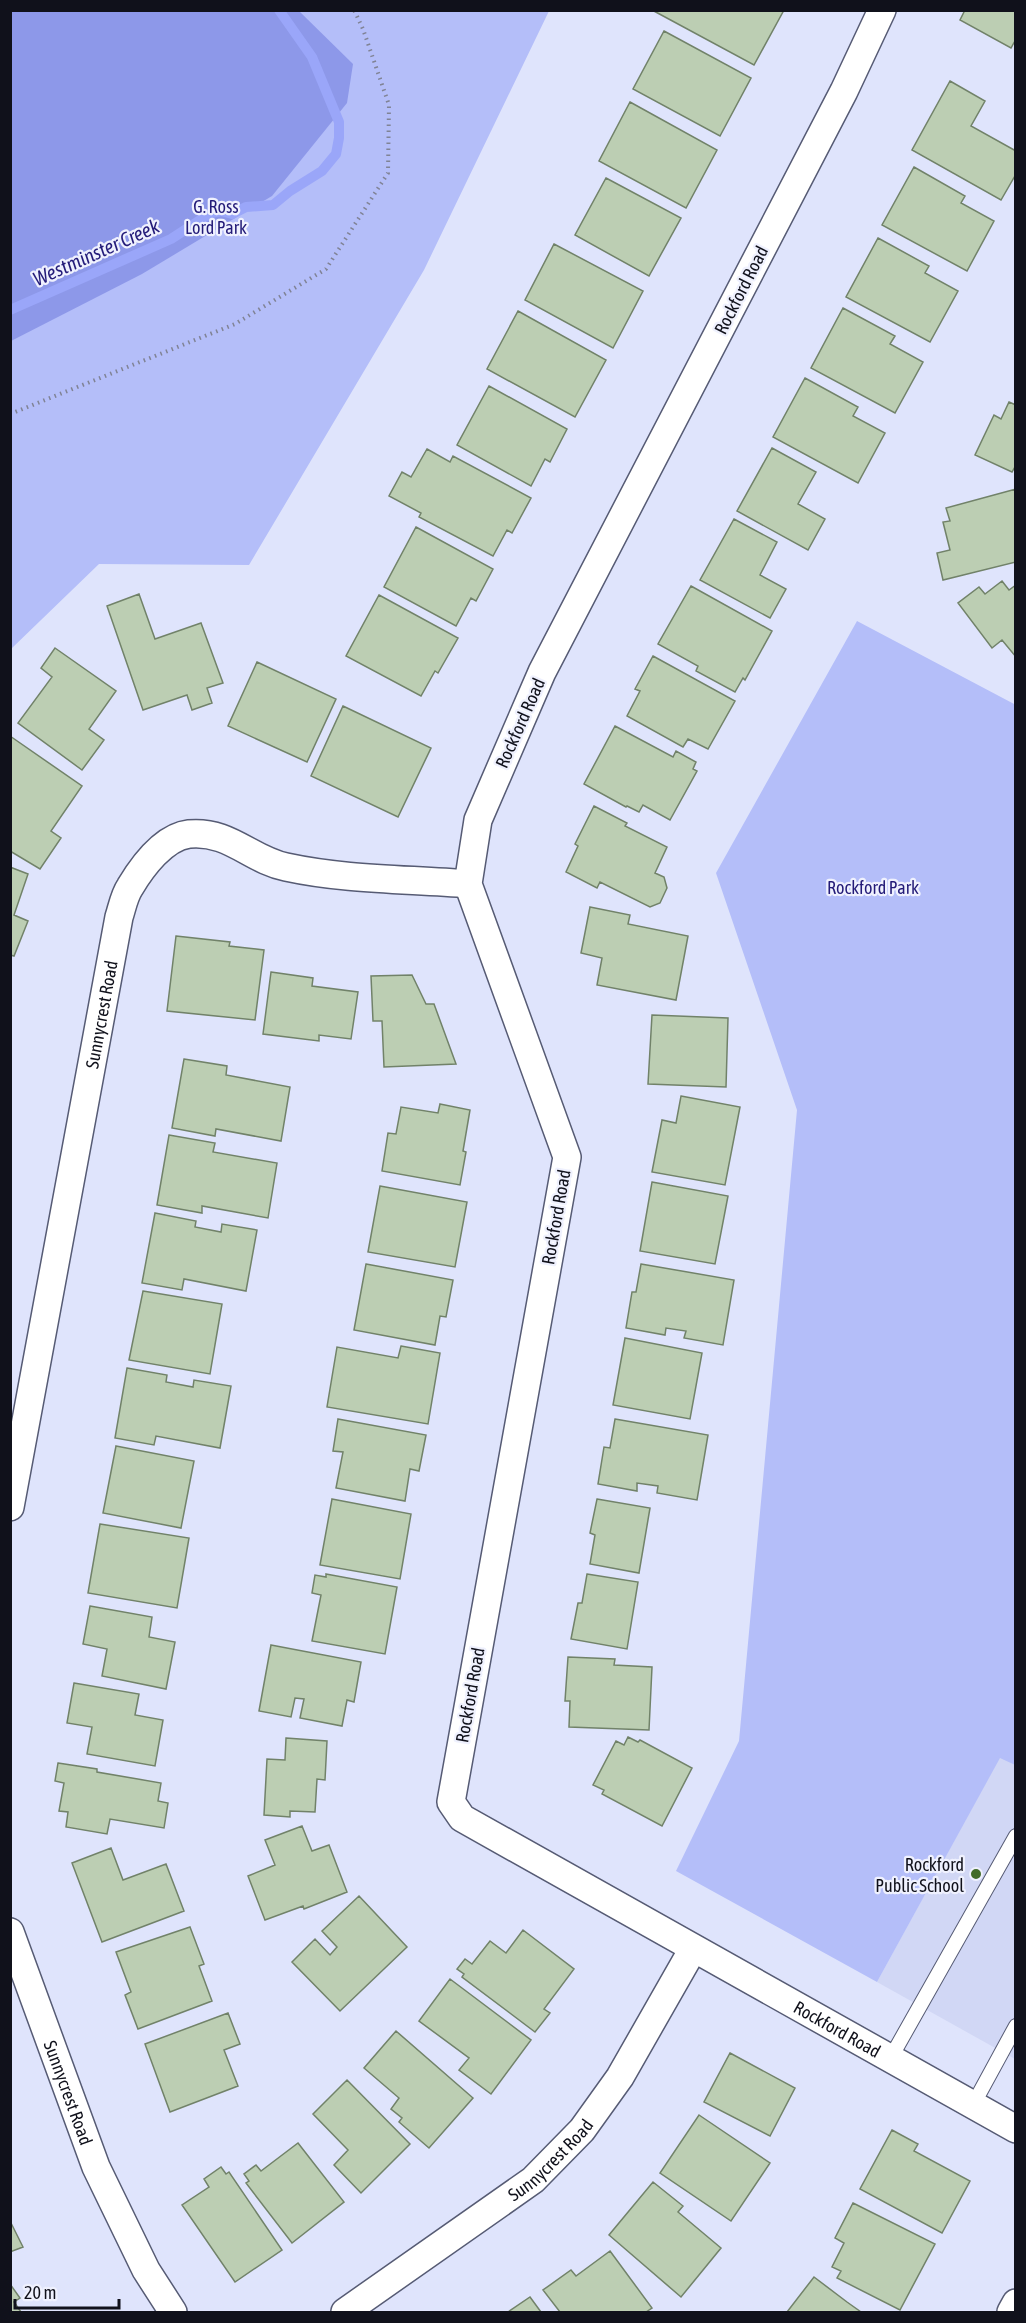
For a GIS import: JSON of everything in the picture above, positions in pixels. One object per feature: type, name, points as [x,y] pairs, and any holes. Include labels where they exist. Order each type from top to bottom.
[{"type":"street","name":"Rockford Road","points":[[882,10],[839,102],[542,672],[478,820],[468,884],[567,1157],[451,1803],[462,1818],[1016,2129]]},
{"type":"street","name":"Sunnycrest Road","points":[[10,1507],[119,917],[128,889],[151,859],[172,839],[189,834],[222,836],[253,854],[284,867],[355,878],[417,879],[468,884]]},
{"type":"street","name":"Sunnycrest Road","points":[[10,1932],[96,2167],[146,2270],[173,2313]]},
{"type":"street","name":"Sunnycrest Road","points":[[345,2313],[533,2180],[582,2130],[620,2077],[693,1949]]},
{"type":"street","points":[[1011,2313],[1016,2303]]},
{"type":"lane","points":[[890,2059],[1016,1836]]},
{"type":"lane","points":[[973,2105],[1016,2026]]},
{"type":"path","points":[[10,414],[236,324],[326,269],[388,173],[389,105],[363,28],[354,10]]},
{"type":"shaded area","name":"Rockford Public School","points":[[1000,1757],[1015,1765],[1015,2059],[877,1982]]},
{"type":"green space","points":[[11,10],[299,11],[353,64],[347,103],[272,196],[142,274],[11,341]]},
{"type":"green space","name":"G. Ross Lord Park","points":[[11,11],[549,11],[424,270],[249,565],[99,564],[11,649]]},
{"type":"green space","name":"Rockford Park","points":[[857,621],[1016,705],[1015,1765],[1000,1758],[877,1982],[676,1871],[739,1741],[797,1110],[716,873]]},
{"type":"building","points":[[652,10],[784,10],[754,65]]},
{"type":"building","points":[[965,10],[1016,10],[1016,39],[1011,48],[960,20]]},
{"type":"building","points":[[664,31],[751,78],[720,136],[633,89]]},
{"type":"building","points":[[950,81],[985,101],[971,126],[1016,151],[1016,174],[1001,200],[912,150]]},
{"type":"building","points":[[630,102],[717,150],[686,208],[599,161]]},
{"type":"building","points":[[914,167],[965,196],[961,203],[994,221],[967,271],[882,225]]},
{"type":"building","points":[[606,178],[681,218],[649,276],[575,235]]},
{"type":"building","points":[[878,238],[929,266],[925,273],[958,291],[930,342],[846,297]]},
{"type":"building","points":[[554,244],[643,291],[613,348],[525,300]]},
{"type":"building","points":[[843,308],[895,336],[890,344],[923,362],[895,413],[811,368]]},
{"type":"building","points":[[518,311],[606,360],[575,417],[487,369]]},
{"type":"building","points":[[805,378],[858,407],[853,416],[885,433],[858,483],[773,437]]},
{"type":"building","points":[[489,386],[567,429],[550,462],[545,459],[531,486],[457,445]]},
{"type":"building","points":[[1009,402],[1016,405],[1016,465],[1012,472],[975,455],[994,415],[1001,419]]},
{"type":"building","points":[[772,448],[816,472],[798,504],[825,519],[808,550],[737,511]]},
{"type":"building","points":[[427,449],[450,462],[453,456],[531,498],[512,533],[507,530],[493,556],[419,517],[421,513],[389,496],[402,472],[411,477]]},
{"type":"building","points":[[1016,489],[1016,562],[943,580],[937,553],[950,550],[943,522],[950,521],[946,508]]},
{"type":"building","points":[[734,519],[777,542],[760,575],[786,589],[770,618],[700,580]]},
{"type":"building","points":[[416,527],[493,569],[476,601],[471,598],[456,626],[384,587]]},
{"type":"building","points":[[1002,581],[1009,590],[1016,585],[1016,657],[1002,640],[992,648],[958,603],[979,587],[985,594]]},
{"type":"building","points":[[691,586],[772,631],[745,680],[743,678],[735,692],[696,671],[698,666],[658,644]]},
{"type":"building","points":[[139,594],[155,639],[201,623],[223,683],[207,688],[212,703],[192,710],[187,695],[143,710],[107,606]]},
{"type":"building","points":[[379,595],[458,638],[438,673],[435,671],[421,696],[346,656]]},
{"type":"building","points":[[55,648],[116,691],[89,729],[104,740],[82,770],[18,723],[52,677],[41,668]]},
{"type":"building","points":[[653,656],[735,701],[708,749],[688,739],[683,747],[627,716],[640,691],[635,689]]},
{"type":"building","points":[[257,662],[336,699],[307,762],[228,726]]},
{"type":"building","points":[[343,706],[431,748],[398,817],[311,776]]},
{"type":"building","points":[[615,726],[673,757],[676,751],[696,762],[693,769],[697,771],[670,820],[643,805],[639,812],[626,807],[584,784]]},
{"type":"building","points":[[10,736],[82,786],[51,831],[61,838],[40,869],[10,851]]},
{"type":"building","points":[[594,806],[627,823],[625,826],[667,847],[655,873],[664,877],[667,888],[660,903],[650,907],[600,882],[597,888],[566,872],[578,846],[575,844]]},
{"type":"building","points":[[10,867],[28,874],[14,915],[28,921],[14,956],[10,955]]},
{"type":"building","points":[[590,907],[630,915],[628,924],[688,936],[676,1000],[597,985],[602,958],[581,953]]},
{"type":"building","points":[[176,936],[230,942],[229,946],[264,950],[255,1020],[167,1011]]},
{"type":"building","points":[[271,972],[313,978],[312,986],[358,992],[351,1039],[319,1035],[319,1041],[263,1034]]},
{"type":"building","points":[[412,975],[426,1004],[434,1004],[456,1064],[384,1067],[382,1021],[373,1021],[371,976]]},
{"type":"building","points":[[652,1015],[728,1018],[726,1087],[648,1084]]},
{"type":"building","points":[[184,1059],[227,1066],[226,1075],[290,1087],[281,1141],[216,1129],[215,1136],[172,1128]]},
{"type":"building","points":[[681,1096],[740,1107],[725,1185],[652,1172],[662,1120],[676,1123]]},
{"type":"building","points":[[440,1104],[470,1110],[460,1185],[382,1171],[388,1133],[396,1134],[401,1107],[438,1113]]},
{"type":"building","points":[[169,1135],[215,1143],[213,1152],[277,1163],[268,1218],[202,1206],[202,1213],[157,1205]]},
{"type":"building","points":[[652,1182],[728,1196],[715,1264],[640,1251]]},
{"type":"building","points":[[380,1186],[467,1202],[455,1267],[368,1252]]},
{"type":"building","points":[[155,1213],[196,1221],[195,1227],[221,1232],[222,1224],[257,1230],[246,1291],[184,1279],[182,1290],[142,1283]]},
{"type":"building","points":[[366,1264],[453,1280],[446,1317],[440,1316],[435,1345],[354,1330]]},
{"type":"building","points":[[641,1264],[734,1280],[723,1345],[684,1338],[686,1331],[666,1328],[665,1335],[626,1328],[632,1292],[636,1292]]},
{"type":"building","points":[[143,1291],[222,1304],[210,1374],[129,1360]]},
{"type":"building","points":[[625,1338],[702,1353],[690,1419],[613,1405]]},
{"type":"building","points":[[401,1346],[440,1353],[428,1424],[327,1407],[337,1347],[398,1358]]},
{"type":"building","points":[[127,1368],[167,1375],[166,1382],[193,1387],[194,1380],[231,1386],[220,1448],[156,1436],[154,1445],[115,1438]]},
{"type":"building","points":[[338,1419],[426,1435],[419,1471],[410,1469],[405,1501],[336,1488],[343,1452],[333,1451]]},
{"type":"building","points":[[615,1419],[708,1435],[697,1500],[657,1493],[658,1486],[637,1483],[637,1491],[598,1484],[604,1447],[610,1448]]},
{"type":"building","points":[[116,1446],[194,1461],[181,1528],[103,1513]]},
{"type":"building","points":[[332,1499],[411,1514],[400,1579],[320,1565]]},
{"type":"building","points":[[597,1499],[650,1508],[639,1573],[590,1564],[595,1535],[590,1533]]},
{"type":"building","points":[[100,1524],[189,1538],[177,1608],[88,1593]]},
{"type":"building","points":[[326,1574],[397,1587],[385,1654],[312,1641],[321,1595],[312,1593],[315,1575],[326,1577]]},
{"type":"building","points":[[587,1574],[638,1582],[627,1649],[571,1639],[578,1603],[582,1603]]},
{"type":"building","points":[[90,1606],[152,1617],[149,1637],[175,1642],[166,1689],[102,1676],[107,1649],[83,1644]]},
{"type":"building","points":[[271,1645],[361,1662],[354,1702],[347,1700],[342,1726],[300,1718],[304,1699],[295,1698],[291,1717],[259,1711]]},
{"type":"building","points":[[568,1657],[615,1659],[614,1665],[652,1667],[649,1730],[569,1727],[570,1701],[565,1701]]},
{"type":"building","points":[[74,1683],[139,1694],[135,1715],[163,1720],[155,1766],[87,1754],[92,1727],[67,1723]]},
{"type":"building","points":[[628,1737],[638,1742],[640,1740],[692,1768],[662,1826],[602,1794],[604,1790],[593,1785],[616,1741],[624,1745]]},
{"type":"building","points":[[286,1738],[327,1741],[325,1780],[317,1779],[315,1812],[290,1811],[290,1817],[264,1815],[267,1759],[285,1760]]},
{"type":"building","points":[[58,1763],[161,1783],[158,1801],[168,1803],[164,1828],[110,1819],[107,1834],[66,1827],[68,1812],[59,1811],[64,1783],[55,1781]]},
{"type":"building","points":[[302,1826],[312,1851],[329,1845],[347,1892],[304,1909],[303,1906],[265,1920],[248,1876],[275,1865],[265,1840]]},
{"type":"building","points":[[111,1848],[123,1880],[166,1864],[184,1911],[102,1942],[72,1863]]},
{"type":"building","points":[[359,1896],[407,1947],[340,2011],[292,1962],[315,1939],[330,1955],[337,1947],[322,1931]]},
{"type":"building","points":[[190,1927],[204,1964],[199,1966],[212,2001],[138,2029],[125,1995],[131,1992],[116,1952]]},
{"type":"building","points":[[523,1930],[574,1969],[544,2009],[550,2013],[535,2032],[462,1977],[464,1974],[457,1969],[465,1959],[472,1964],[490,1941],[506,1953]]},
{"type":"building","points":[[450,1979],[531,2040],[491,2094],[459,2070],[469,2058],[419,2021]]},
{"type":"building","points":[[228,2013],[240,2044],[224,2050],[238,2086],[170,2112],[145,2044]]},
{"type":"building","points":[[396,2031],[473,2098],[429,2148],[399,2122],[402,2118],[391,2109],[399,2098],[364,2068]]},
{"type":"building","points":[[730,2053],[795,2088],[770,2136],[704,2102]]},
{"type":"building","points":[[347,2080],[410,2144],[361,2193],[334,2165],[348,2150],[313,2114]]},
{"type":"building","points":[[699,2115],[770,2163],[731,2221],[660,2173]]},
{"type":"building","points":[[892,2130],[918,2144],[914,2151],[970,2181],[942,2233],[860,2189]]},
{"type":"building","points":[[298,2143],[344,2202],[292,2243],[246,2183],[249,2181],[244,2174],[256,2165],[261,2171]]},
{"type":"building","points":[[221,2167],[226,2174],[229,2172],[282,2250],[235,2282],[182,2205],[209,2187],[204,2179]]},
{"type":"building","points":[[653,2182],[683,2206],[678,2212],[721,2248],[681,2297],[609,2235]]},
{"type":"building","points":[[853,2203],[935,2244],[900,2310],[837,2278],[841,2271],[832,2267],[844,2243],[835,2238]]},
{"type":"building","points":[[10,2221],[23,2247],[10,2252]]},
{"type":"building","points":[[610,2251],[652,2308],[646,2312],[560,2312],[543,2290],[571,2270],[576,2276]]},
{"type":"building","points":[[814,2277],[847,2302],[861,2312],[787,2312]]},
{"type":"building","points":[[10,2284],[20,2298],[14,2302],[21,2312],[10,2312]]},
{"type":"building","points":[[530,2297],[541,2312],[508,2312]]},
{"type":"waterway","name":"Westminster Creek","points":[[10,310],[171,239],[211,213],[221,211],[232,214],[246,207],[273,205],[290,191],[322,171],[336,154],[339,122],[312,57],[279,10]]},
{"type":"place","name":"Rockford Public School","points":[[976,1874]]}]
